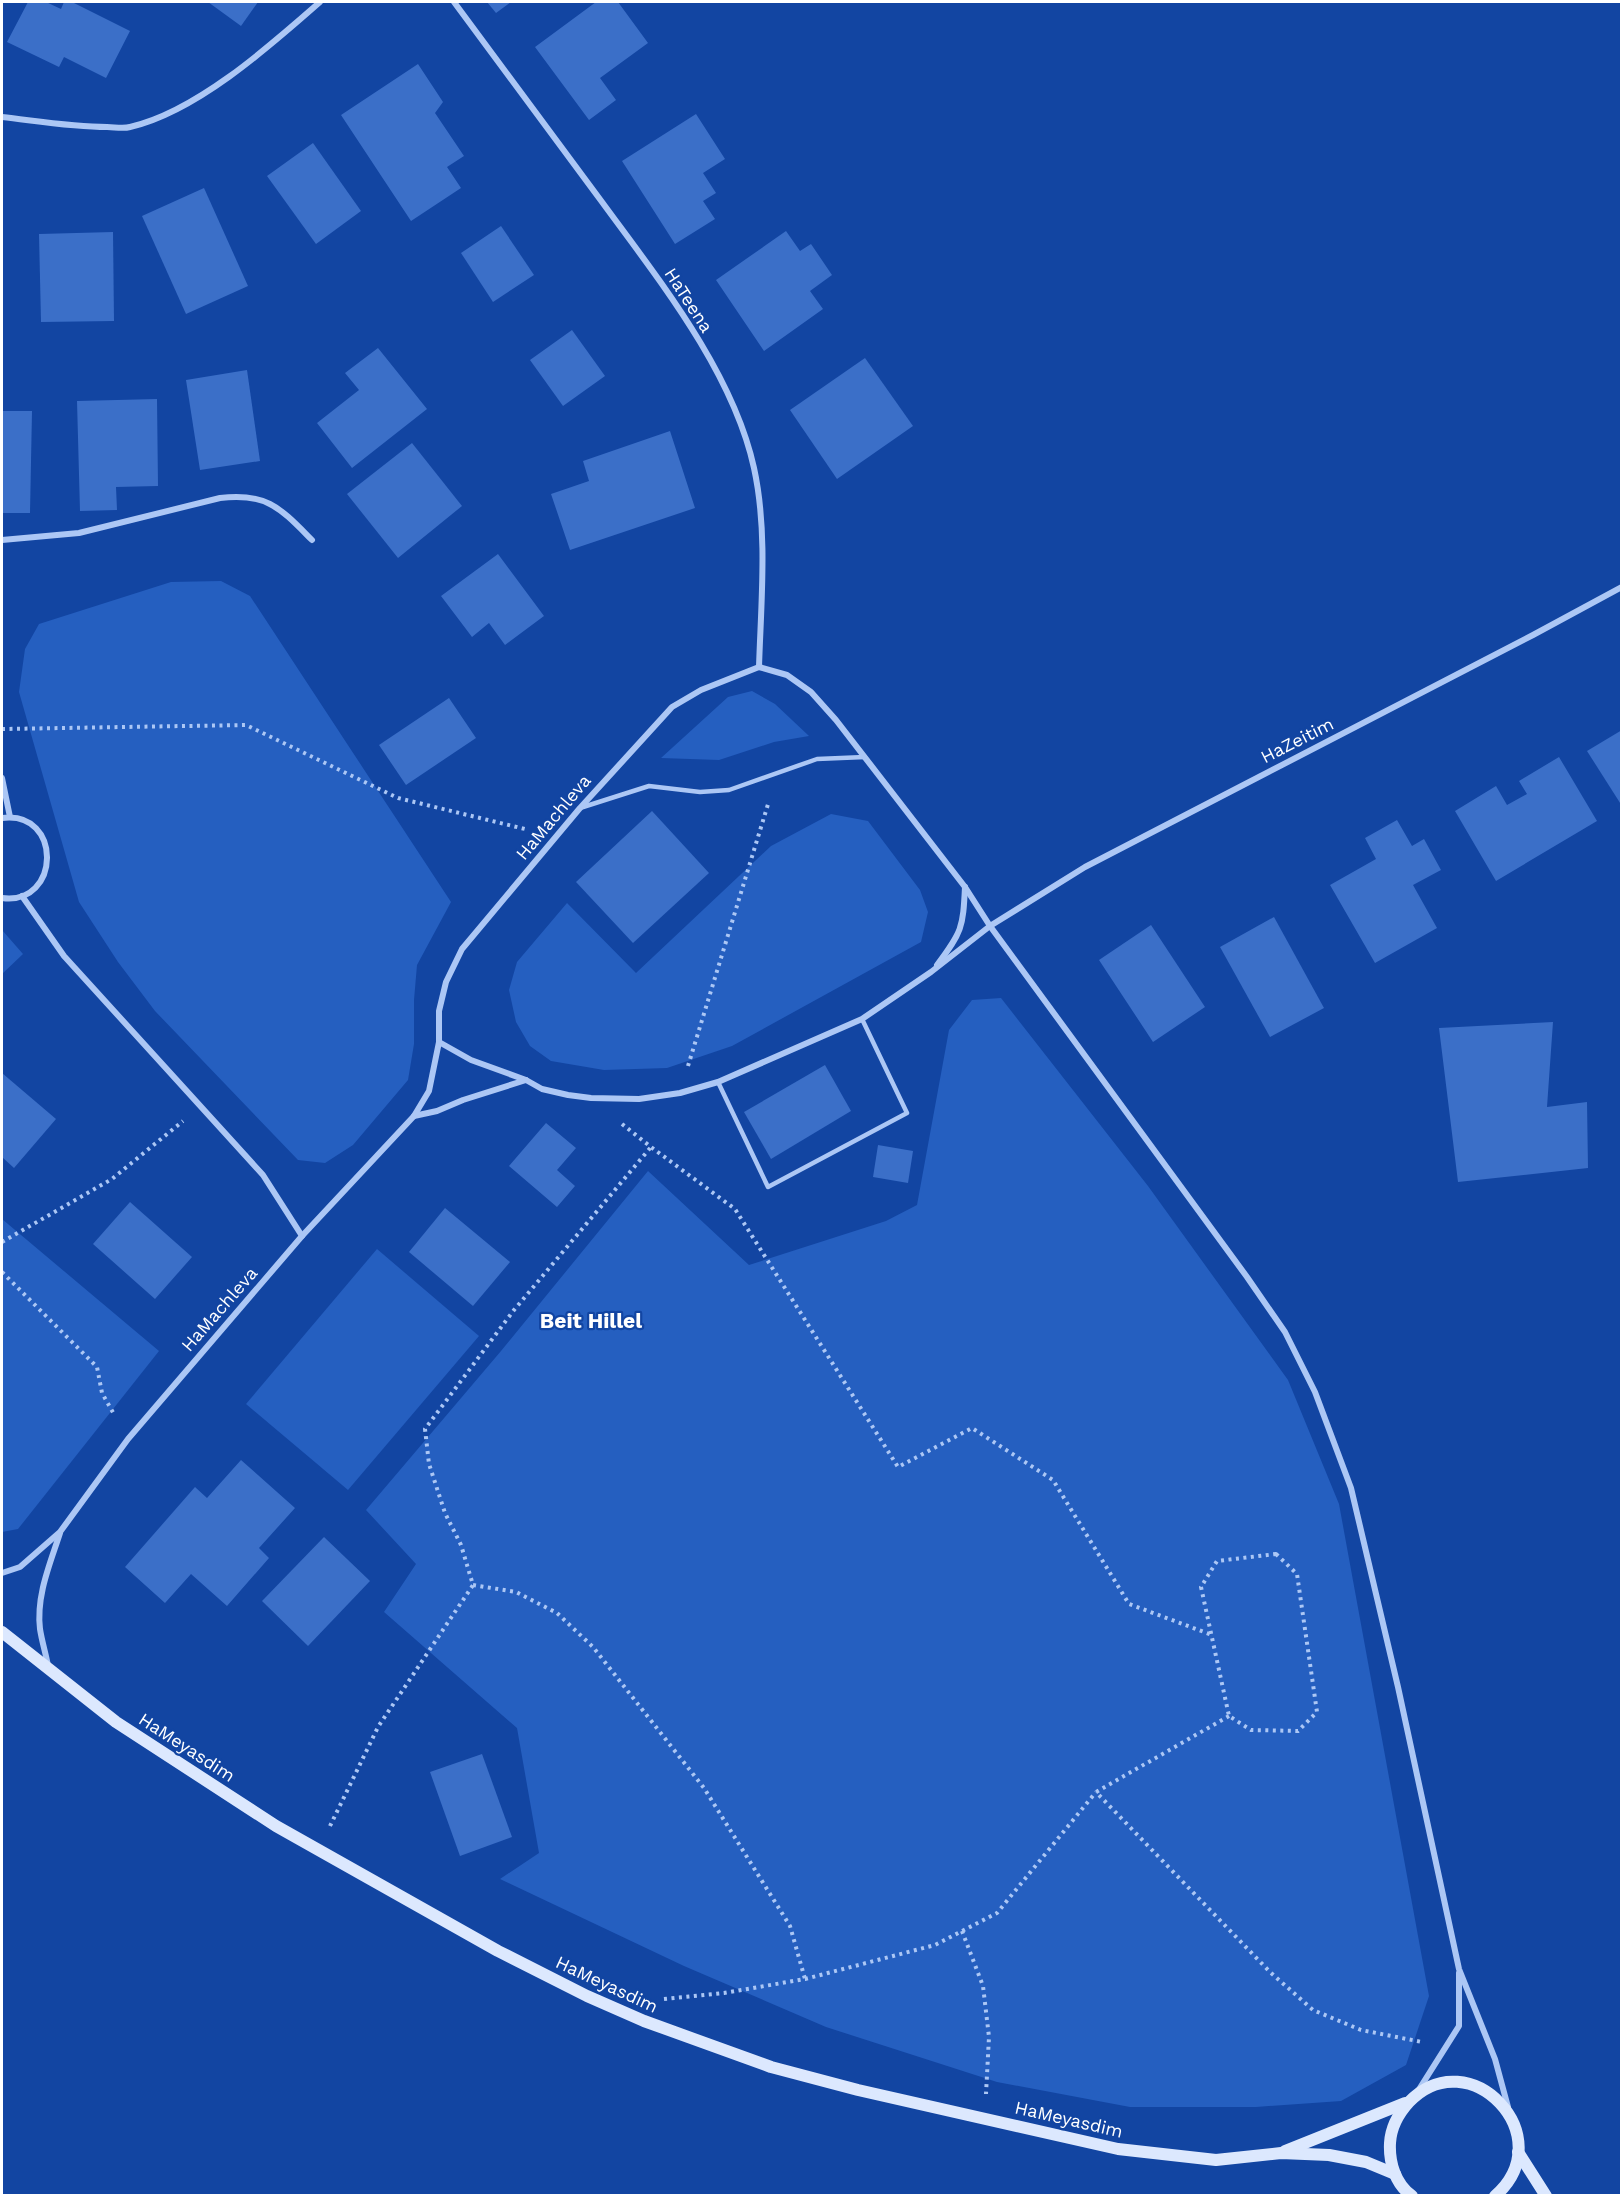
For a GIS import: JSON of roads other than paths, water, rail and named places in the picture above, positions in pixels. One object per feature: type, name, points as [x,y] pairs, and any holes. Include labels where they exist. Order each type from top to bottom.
[{"type":"main road","name":"HaMeyasdim","points":[[2,1632],[116,1722],[266,1820],[498,1951],[587,1996],[644,2021],[771,2067],[858,2090],[1118,2149],[1216,2160],[1281,2153]]},
{"type":"main road","points":[[1281,2153],[1412,2098],[1435,2085],[1457,2082],[1479,2087],[1497,2098],[1509,2114],[1517,2132],[1518,2152],[1514,2172],[1503,2189],[1495,2196]]},
{"type":"main road","points":[[1412,2098],[1400,2112],[1391,2132],[1389,2154],[1395,2174],[1412,2196]]},
{"type":"main road","points":[[1518,2152],[1546,2196]]},
{"type":"main road","points":[[1281,2153],[1329,2155],[1357,2160],[1395,2174]]},
{"type":"street","points":[[2,117],[85,127],[128,128],[162,117],[210,89],[266,50],[320,2]]},
{"type":"street","name":"HaTeena","points":[[454,2],[647,264],[686,321],[740,421],[754,469],[762,530],[759,667]]},
{"type":"street","points":[[2,540],[79,533],[220,498],[241,495],[271,504],[289,517],[312,540]]},
{"type":"street","name":"HaZeitim","points":[[931,972],[990,926],[1085,867],[1622,587]]},
{"type":"street","points":[[759,667],[787,675],[811,692],[836,720],[965,887],[990,926],[1285,1332],[1315,1392],[1351,1488],[1398,1687],[1458,1969],[1495,2059],[1509,2114]]},
{"type":"street","name":"HaMachleva","points":[[2,1573],[20,1567],[60,1533],[128,1439],[302,1236],[414,1116],[429,1091],[440,1042],[439,1011],[446,982],[462,949],[580,808],[672,707],[701,690],[759,667]]},
{"type":"street","points":[[2,778],[10,817]]},
{"type":"street","points":[[2,818],[23,820],[35,827],[48,852],[48,865],[43,878],[34,889],[22,896],[2,898]]},
{"type":"street","points":[[440,1042],[471,1060],[526,1080],[542,1089],[591,1098],[639,1099],[718,1082],[862,1018],[931,972],[957,939],[963,923],[965,887]]},
{"type":"street","points":[[22,896],[64,957],[262,1175],[302,1236]]},
{"type":"street","points":[[414,1116],[437,1111],[463,1100],[526,1080]]},
{"type":"street","name":"HaMachleva","points":[[49,1670],[40,1628],[40,1605],[43,1586],[60,1533]]},
{"type":"street","points":[[1412,2098],[1447,2048],[1459,2026],[1458,1969]]},
{"type":"lane","points":[[580,808],[649,786],[700,792],[729,790],[817,759],[865,757]]},
{"type":"lane","points":[[718,1082],[768,1187],[908,1113],[862,1018]]},
{"type":"district","name":"Beit Hillel","points":[[591,1320]]}]
